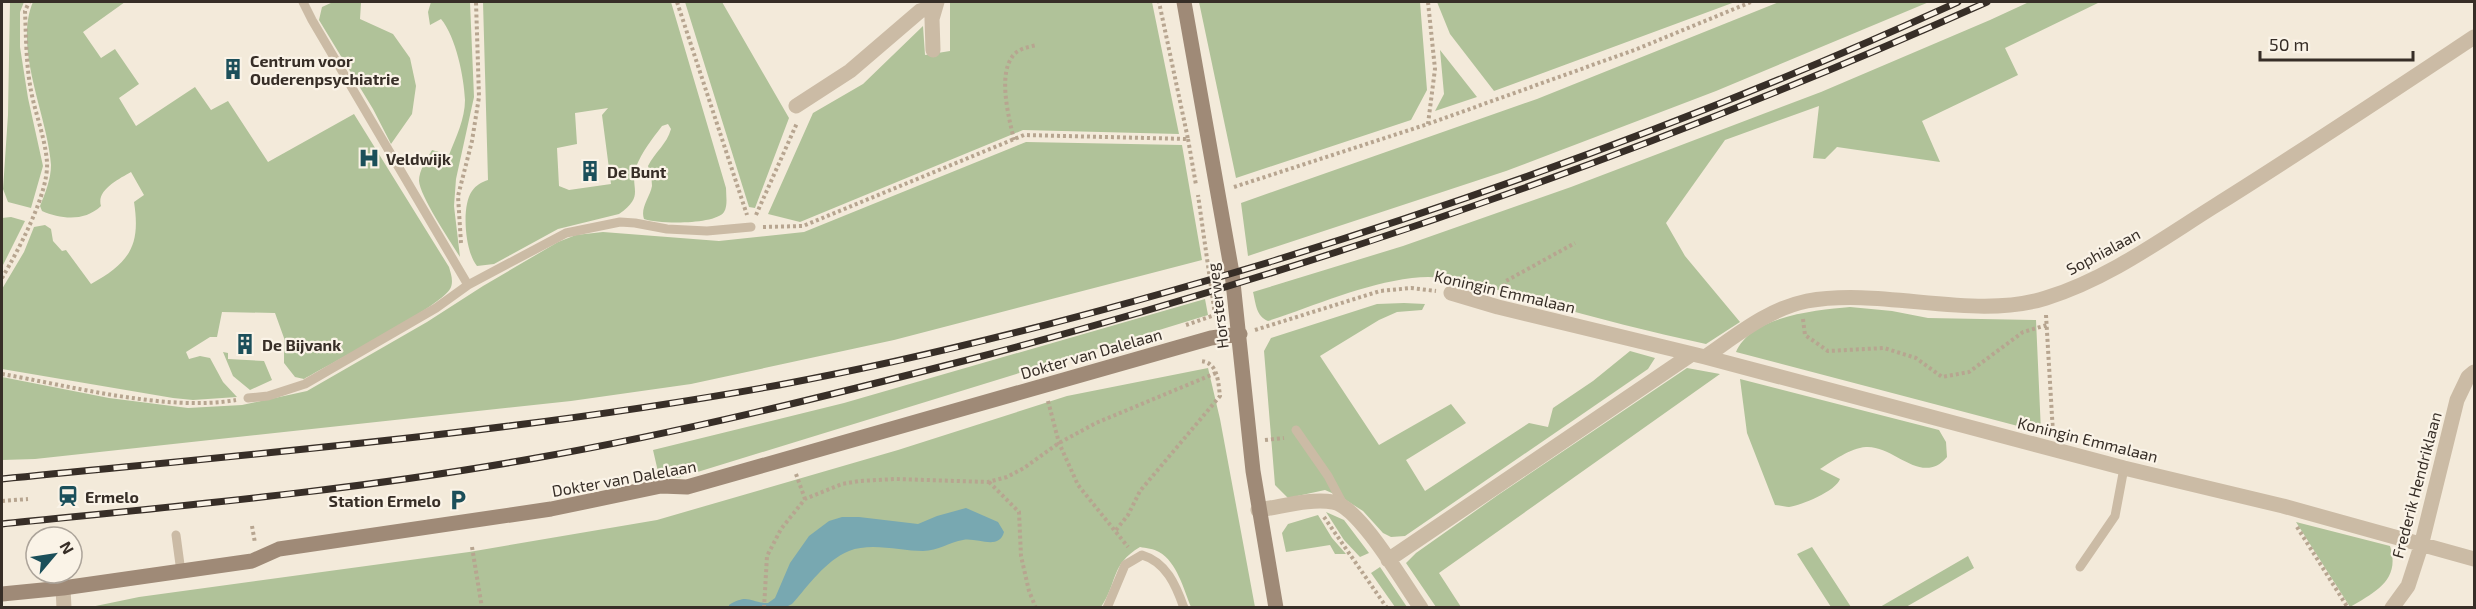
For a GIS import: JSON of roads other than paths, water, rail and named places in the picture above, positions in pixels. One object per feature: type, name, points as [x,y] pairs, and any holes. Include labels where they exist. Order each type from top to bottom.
[{"type":"street","name":"Horsterweg","points":[[1184,2],[1219,191],[1240,334],[1258,510],[1276,608]]},
{"type":"street","points":[[933,50],[932,19],[936,4]]},
{"type":"street","points":[[796,106],[850,71],[920,11],[936,4]]},
{"type":"street","name":"Sophialaan","points":[[1699,356],[1768,314],[1800,303],[1852,297],[1993,306],[2045,298],[2113,270],[2311,145],[2475,37]]},
{"type":"street","name":"Koningin Emmalaan","points":[[1451,293],[2124,468],[2283,506],[2421,546],[2475,559]]},
{"type":"street","name":"Dokter van Dalelaan","points":[[2,594],[182,572],[252,561],[279,549],[551,509],[661,486],[687,487],[1211,338],[1240,334]]},
{"type":"street","points":[[1388,560],[1699,356]]},
{"type":"street","name":"Frederik Hendriklaan","points":[[2392,608],[2408,586],[2421,546],[2457,400],[2468,377],[2475,372]]},
{"type":"street","points":[[1258,510],[1315,502],[1333,502],[1344,506],[1361,521],[1421,608]]},
{"type":"street","points":[[63,588],[64,608]]},
{"type":"lane","points":[[303,2],[468,285]]},
{"type":"lane","points":[[248,398],[268,396],[305,384],[436,308],[468,285],[566,233],[620,222],[667,229],[707,231],[751,227]]},
{"type":"lane","points":[[1298,433],[1328,476],[1344,506]]},
{"type":"lane","points":[[2080,567],[2115,516],[2124,468]]},
{"type":"lane","points":[[177,535],[182,572]]},
{"type":"lane","points":[[1107,608],[1125,565],[1137,556],[1151,558],[1163,568],[1177,589],[1184,608]]},
{"type":"water","points":[[966,508],[998,522],[1004,532],[1001,538],[993,542],[963,540],[928,551],[858,548],[832,561],[792,604],[786,607],[729,607],[736,601],[745,599],[768,603],[775,598],[790,563],[809,536],[829,521],[842,517],[859,517],[918,524]]},
{"type":"railway","points":[[2,479],[392,440],[586,416],[779,385],[966,345],[1089,314],[1273,261],[1534,174],[1790,75],[1958,2]]},
{"type":"railway","points":[[2,524],[336,488],[536,458],[700,425],[971,359],[1230,286],[1486,202],[1738,107],[1987,2]]},
{"type":"place","name":"Centrum voor Ouderenpsychiatrie","points":[[233,69]]},
{"type":"place","name":"Veldwijk","points":[[369,158]]},
{"type":"place","name":"De Bunt","points":[[590,171]]},
{"type":"place","name":"De Bijvank","points":[[245,344]]},
{"type":"place","name":"Ermelo","points":[[68,496]]},
{"type":"place","name":"Station Ermelo","points":[[458,500]]}]
